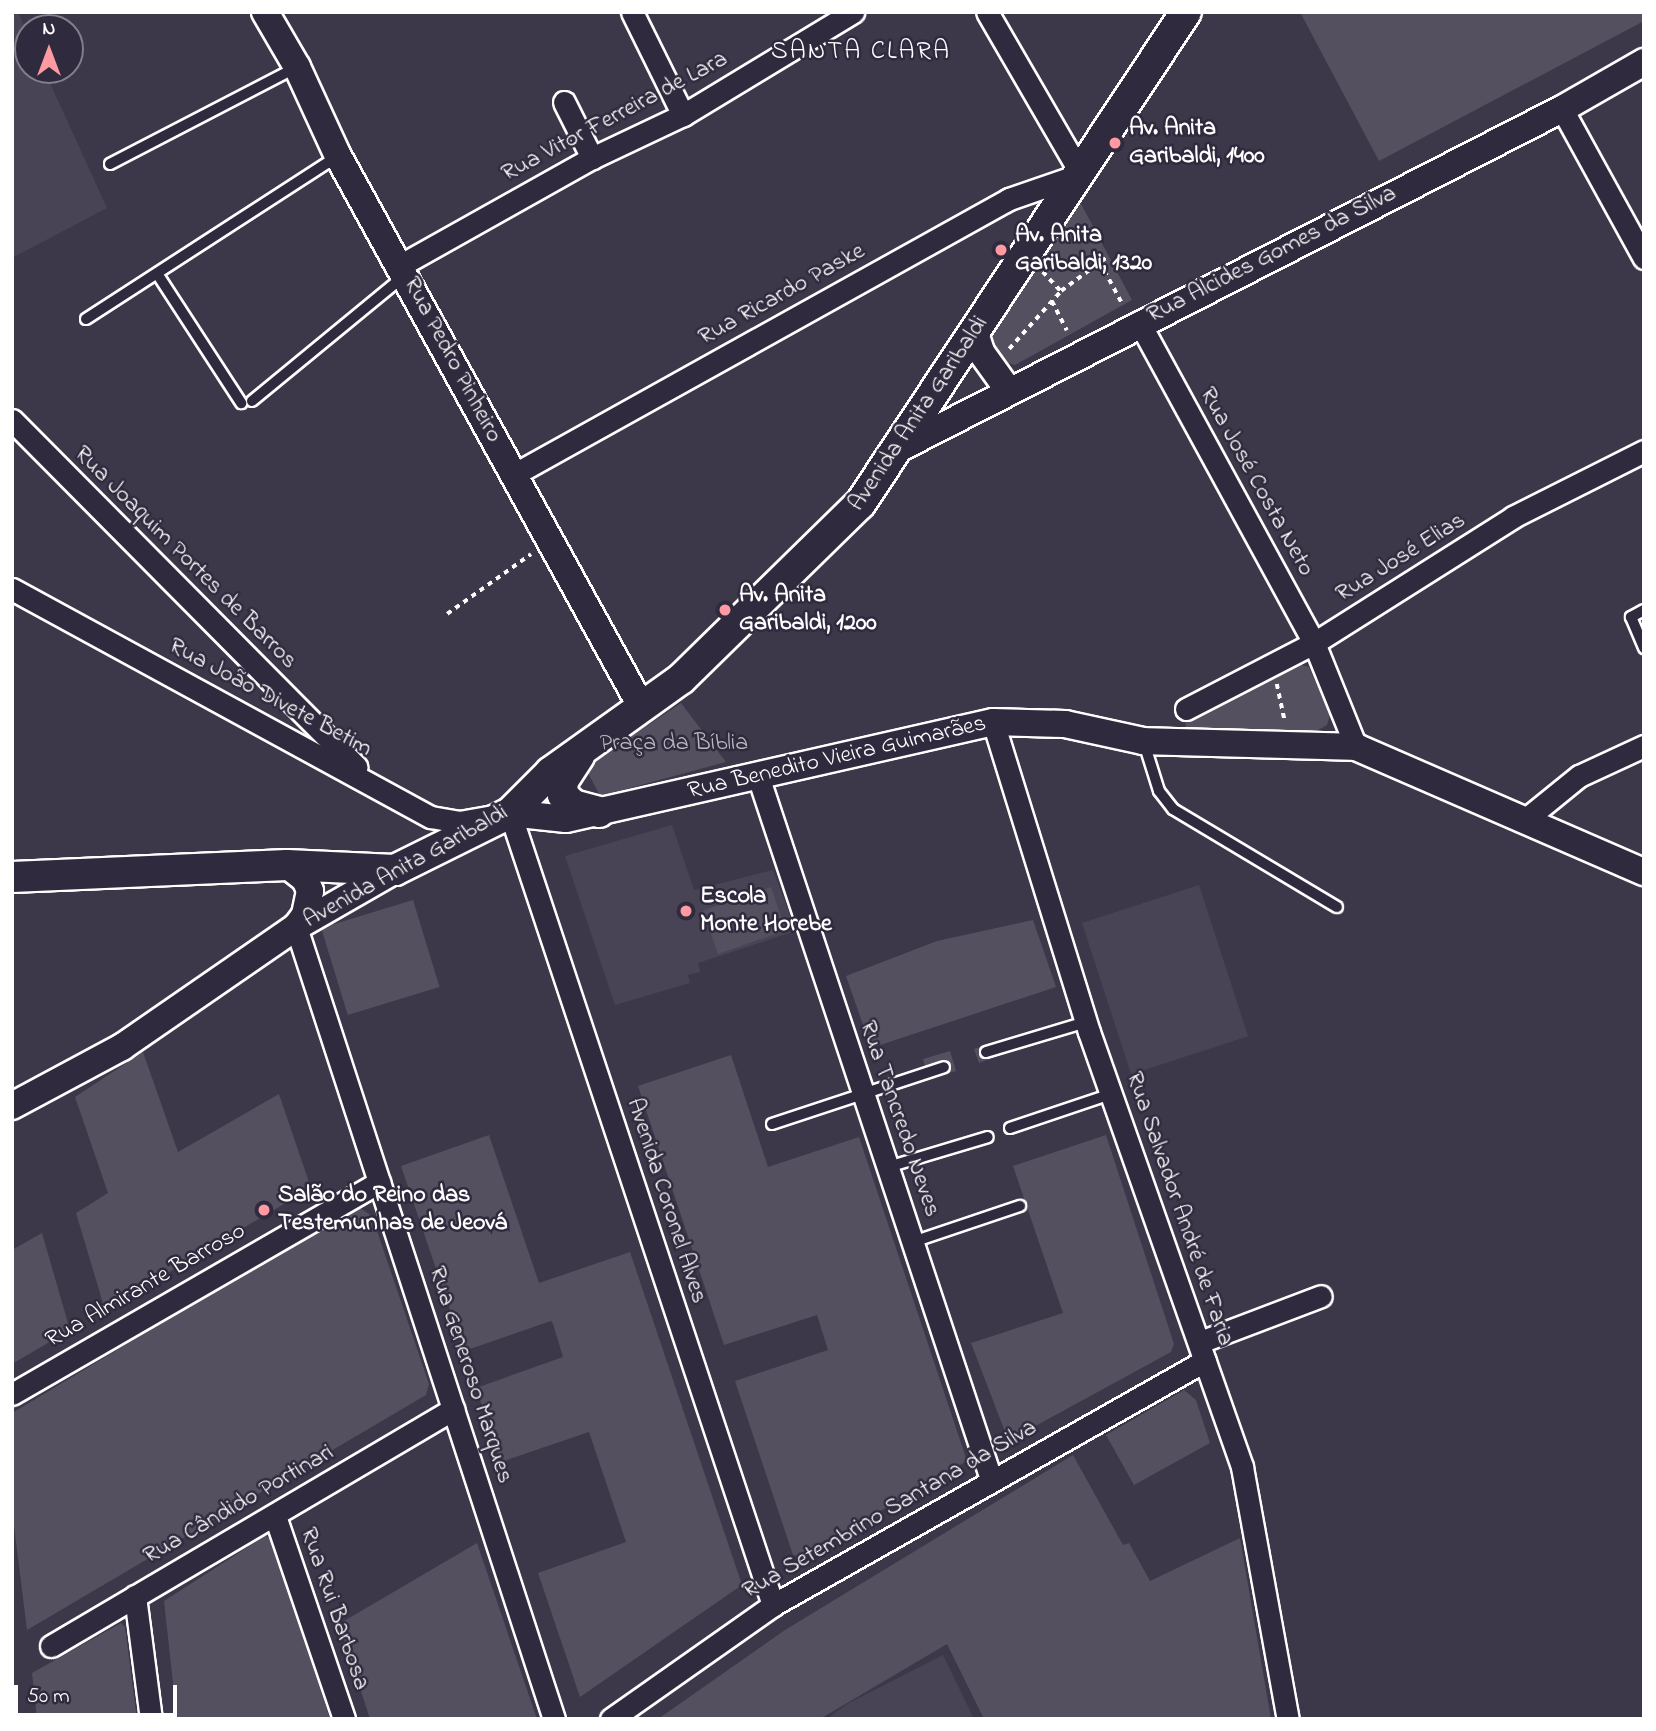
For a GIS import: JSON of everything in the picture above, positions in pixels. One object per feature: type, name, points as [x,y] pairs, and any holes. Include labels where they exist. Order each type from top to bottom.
[{"type":"main road","name":"Avenida Anita Garibaldi","points":[[395,870],[510,813],[551,772],[579,756],[641,706],[681,680],[860,505],[1186,12]]},
{"type":"main road","points":[[579,756],[562,782],[563,795],[573,805],[599,812]]},
{"type":"main road","points":[[12,877],[287,865],[395,870]]},
{"type":"street","points":[[632,12],[683,115]]},
{"type":"street","name":"Rua Vitor Ferreira de Lara","points":[[403,270],[592,158],[683,115],[853,12]]},
{"type":"street","points":[[987,12],[1081,174]]},
{"type":"street","name":"Rua Pedro Pinheiro","points":[[274,15],[338,156],[641,706]]},
{"type":"street","name":"Rua Alcides Gomes da Silva","points":[[900,448],[1009,391],[1131,313],[1562,109],[1644,62]]},
{"type":"street","points":[[564,102],[592,158]]},
{"type":"street","points":[[1562,109],[1644,258]]},
{"type":"street","name":"Rua Ricardo Paske","points":[[513,475],[1009,199],[1081,174]]},
{"type":"street","name":"Rua José Costa Neto","points":[[1131,313],[1314,643],[1356,747]]},
{"type":"street","points":[[975,333],[991,369],[1009,391]]},
{"type":"street","name":"Rua Joaquim Portes de Barros","points":[[12,420],[315,726],[383,788]]},
{"type":"street","name":"Rua José Elias","points":[[1186,709],[1314,643],[1513,517],[1644,451]]},
{"type":"street","name":"Rua João Divete Betim","points":[[12,589],[383,788],[431,817],[459,822],[510,813]]},
{"type":"street","name":"Rua Benedito Vieira Guimarães","points":[[510,813],[566,818],[993,722],[1065,724],[1143,741],[1356,747],[1644,872]]},
{"type":"street","name":"Rua Salvador André de Faria","points":[[993,722],[1086,1022],[1203,1351],[1254,1514],[1288,1719]]},
{"type":"street","points":[[1526,819],[1579,776],[1644,746]]},
{"type":"street","name":"Rua Tancredo Neves","points":[[758,776],[991,1479]]},
{"type":"street","name":"Avenida Coronel Alves","points":[[510,813],[773,1605]]},
{"type":"street","points":[[287,865],[305,879],[310,891],[305,915],[296,927]]},
{"type":"street","name":"Avenida Anita Garibaldi","points":[[12,1105],[121,1047],[296,927],[395,870]]},
{"type":"street","name":"Rua Generoso Marques","points":[[296,927],[554,1719]]},
{"type":"street","name":"Rua Almirante Barroso","points":[[12,1394],[379,1182]]},
{"type":"street","name":"Rua Setembrino Santana da Silva","points":[[611,1719],[773,1605],[991,1479],[1203,1351],[1321,1296]]},
{"type":"street","name":"Rua Cândido Portinari","points":[[51,1646],[453,1409]]},
{"type":"street","name":"Rua Rui Barbosa","points":[[275,1516],[344,1719]]},
{"type":"street","points":[[135,1596],[151,1719]]},
{"type":"lane","points":[[110,164],[297,66]]},
{"type":"lane","points":[[86,319],[158,275],[338,156]]},
{"type":"lane","points":[[158,275],[247,402],[403,270]]},
{"type":"lane","points":[[1644,610],[1631,617],[1644,648]]},
{"type":"lane","points":[[1143,741],[1159,791],[1173,809],[1337,907]]},
{"type":"lane","points":[[986,1052],[1086,1022]]},
{"type":"lane","points":[[772,1124],[944,1067]]},
{"type":"lane","points":[[1010,1128],[1111,1094]]},
{"type":"lane","points":[[888,1167],[988,1137]]},
{"type":"lane","points":[[913,1242],[1020,1206]]},
{"type":"path","points":[[991,369],[1061,290],[1107,257]]},
{"type":"path","points":[[1100,262],[1131,313]]},
{"type":"path","points":[[1053,281],[1061,290]]},
{"type":"path","points":[[1052,301],[1067,330]]},
{"type":"path","points":[[447,614],[549,539]]},
{"type":"path","points":[[1273,665],[1290,745]]},
{"type":"shaded area","points":[[12,12],[18,12],[19,14],[14,14],[14,84],[50,84],[107,208],[12,258]]},
{"type":"shaded area","name":"Escola Monte Horebe","points":[[672,825],[694,890],[773,870],[796,931],[698,963],[700,972],[688,975],[690,983],[615,1005],[565,856]]},
{"type":"shaded area","points":[[1199,885],[1248,1036],[1131,1074],[1082,923]]},
{"type":"shaded area","points":[[943,1655],[974,1719],[827,1719],[847,1704]]},
{"type":"green space","points":[[1300,12],[1644,12],[1644,21],[1379,161]]},
{"type":"green space","points":[[1079,200],[1132,300],[1015,365],[1000,360],[987,338]]},
{"type":"green space","points":[[1297,664],[1309,667],[1330,715],[1327,725],[1318,730],[1186,730],[1185,721]]},
{"type":"green space","name":"Praça da Bíblia","points":[[681,703],[726,762],[600,796],[585,767]]},
{"type":"green space","points":[[771,887],[786,930],[718,954],[703,910]]},
{"type":"green space","points":[[413,900],[440,987],[348,1015],[321,928]]},
{"type":"green space","points":[[1033,920],[1056,987],[871,1048],[846,976],[937,941]]},
{"type":"green space","points":[[1067,1022],[1070,1030],[979,1063],[974,1049]]},
{"type":"green space","points":[[950,1051],[956,1071],[884,1089],[882,1081],[925,1067],[923,1059]]},
{"type":"green space","points":[[143,1052],[178,1152],[279,1094],[311,1188],[105,1310],[76,1213],[108,1193],[75,1097]]},
{"type":"green space","points":[[731,1055],[768,1167],[859,1137],[967,1461],[801,1557],[793,1555],[735,1381],[828,1350],[817,1315],[724,1345],[638,1086]]},
{"type":"green space","points":[[489,1135],[539,1283],[630,1252],[742,1585],[580,1697],[538,1573],[626,1542],[589,1432],[501,1462],[476,1388],[563,1357],[553,1324],[551,1321],[464,1351],[401,1166]]},
{"type":"green space","points":[[1106,1135],[1174,1344],[1171,1352],[1017,1436],[1007,1437],[971,1343],[1063,1313],[1013,1166]]},
{"type":"green space","points":[[357,1206],[372,1216],[429,1384],[426,1395],[27,1630],[12,1510],[12,1413]]},
{"type":"green space","points":[[42,1233],[70,1330],[12,1364],[12,1250]]},
{"type":"green space","points":[[1184,1390],[1196,1400],[1210,1443],[1134,1485],[1106,1435]]},
{"type":"green space","points":[[1073,1455],[1123,1545],[1129,1543],[1150,1581],[1240,1538],[1271,1719],[984,1719],[947,1644],[820,1719],[658,1719],[785,1630]]},
{"type":"green space","points":[[265,1536],[271,1538],[330,1719],[177,1719],[164,1601]]},
{"type":"green space","points":[[477,1543],[537,1719],[370,1719],[339,1624]]},
{"type":"green space","points":[[121,1623],[125,1627],[137,1719],[37,1719],[32,1673]]},
{"type":"place","name":"Av. Anita Garibaldi, 1400","points":[[1115,143]]},
{"type":"place","name":"Av. Anita Garibaldi, 1320","points":[[1001,250]]},
{"type":"place","name":"Av. Anita Garibaldi, 1200","points":[[725,610]]},
{"type":"place","name":"Escola Monte Horebe","points":[[686,911]]},
{"type":"place","name":"Salão do Reino das Testemunhas de Jeová","points":[[264,1210]]},
{"type":"district","name":"SANTA CLARA","points":[[861,53]]}]
